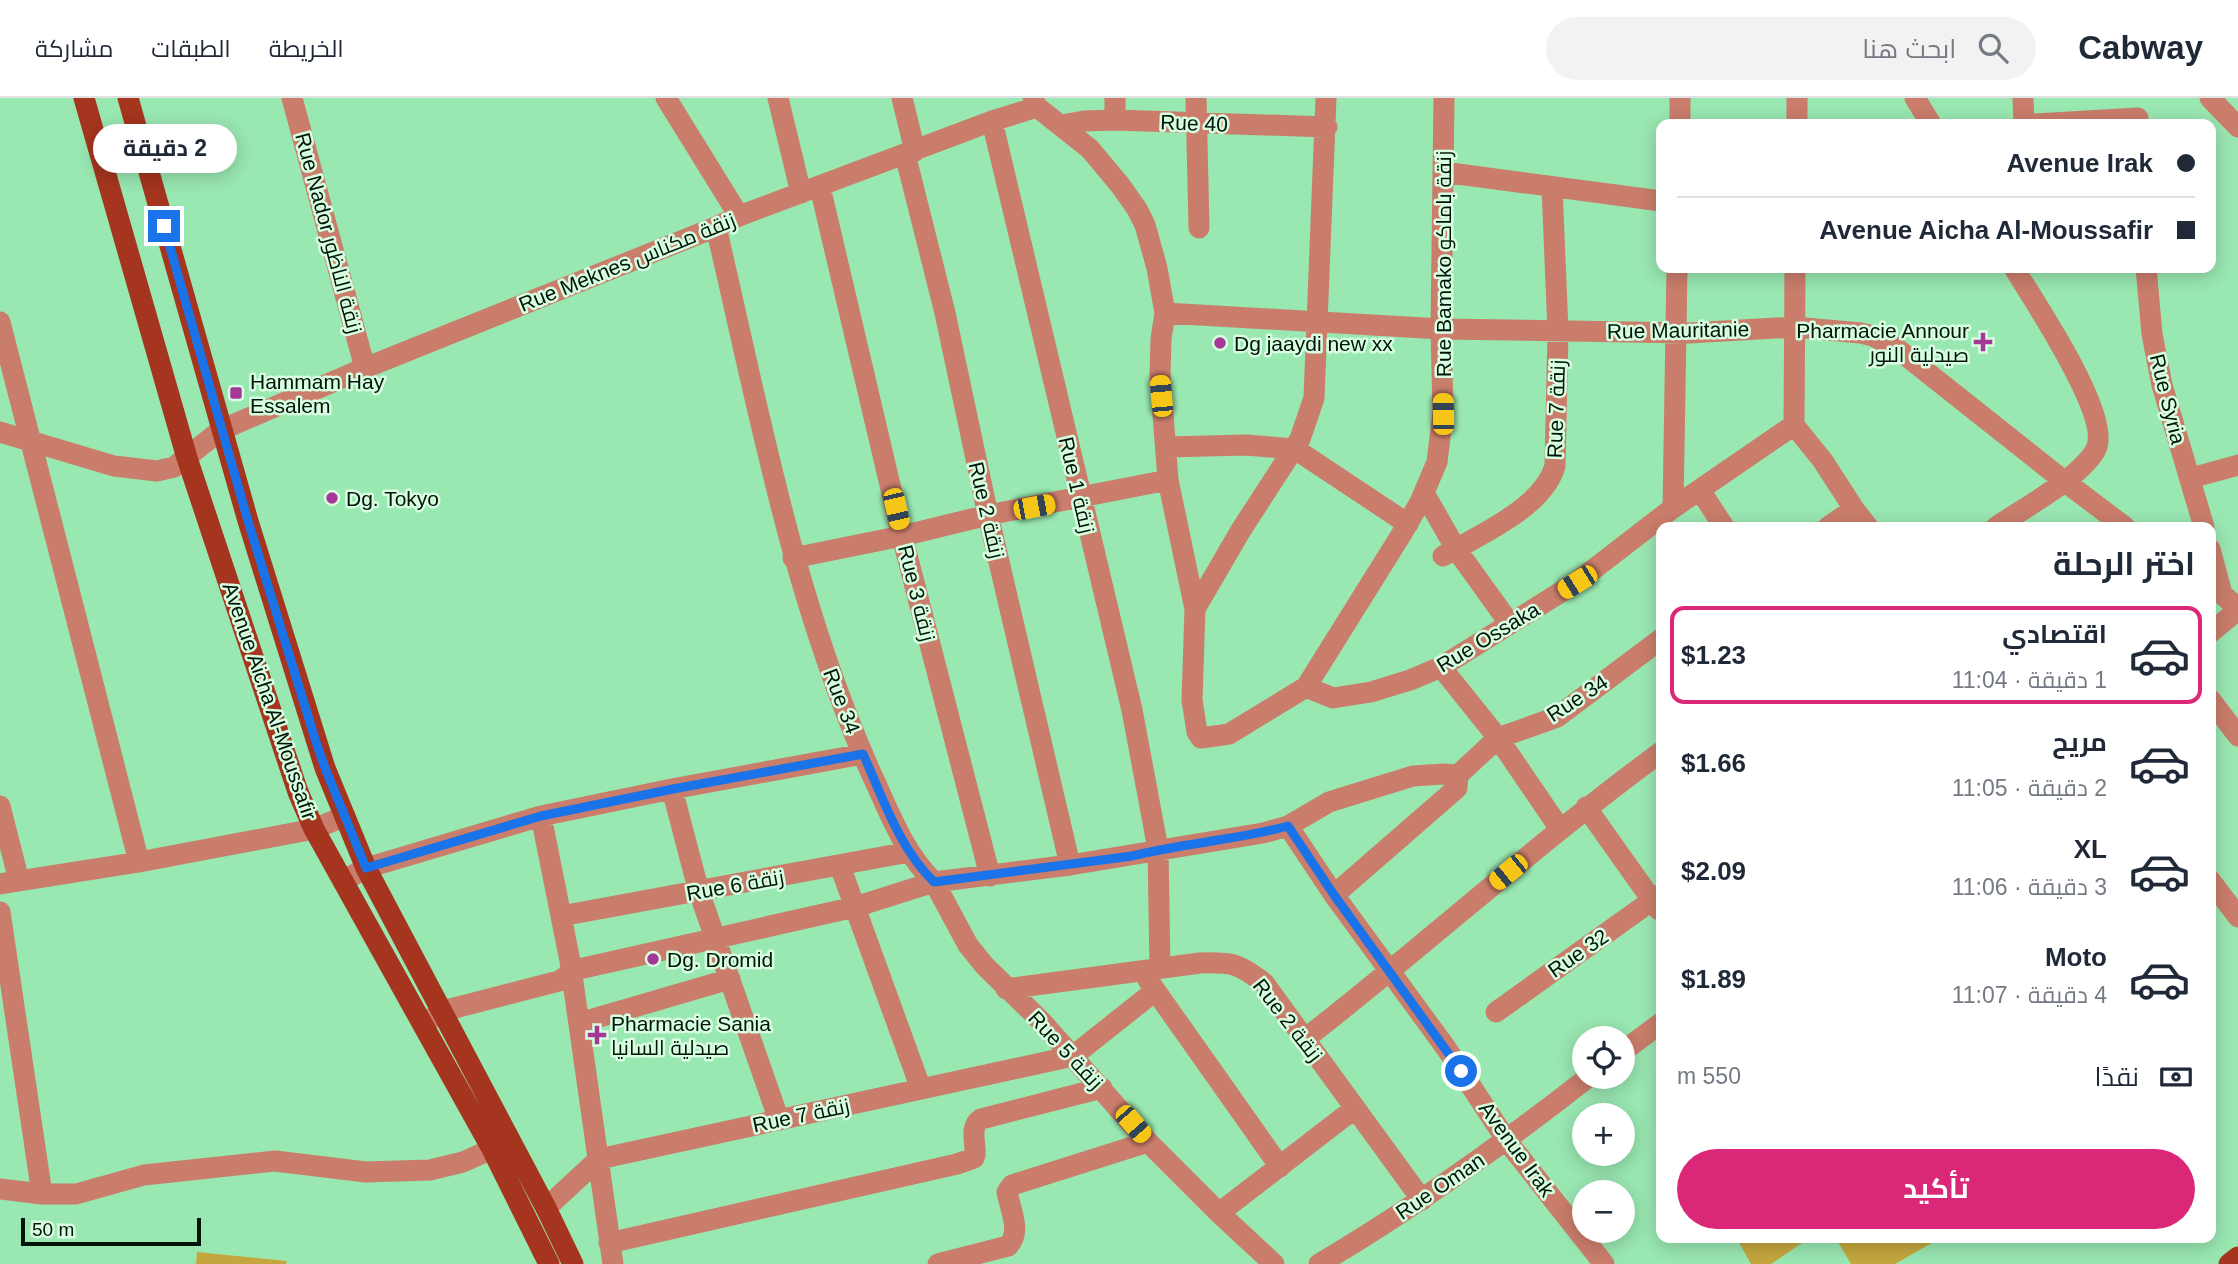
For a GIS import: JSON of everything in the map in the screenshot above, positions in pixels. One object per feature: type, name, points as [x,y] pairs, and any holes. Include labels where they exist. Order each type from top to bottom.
[{"type":"main road","name":"Avenue Aicha Al-Moussafir","points":[[84,98],[187,458],[298,792],[314,829],[492,1149],[550,1264]]},
{"type":"main road","name":"Avenue Aicha Al-Moussafir","points":[[128,98],[222,430],[325,768],[366,868],[573,1264]]},
{"type":"main road","points":[[2229,1264],[2238,1257]]},
{"type":"street","name":"Rue Nador زنقة الناظور","points":[[292,98],[365,368]]},
{"type":"street","points":[[666,98],[739,216]]},
{"type":"street","name":"Rue 3 زنقة","points":[[778,98],[810,190],[990,876]]},
{"type":"street","name":"Rue 2 زنقة","points":[[902,98],[910,153],[988,515],[1070,865]]},
{"type":"street","points":[[1115,98],[1115,121]]},
{"type":"street","points":[[1196,98],[1199,228]]},
{"type":"street","points":[[1195,608],[1241,530],[1295,449],[1309,419],[1314,398],[1319,323],[1326,98]]},
{"type":"street","name":"Rue Bamako زنقة باماكو","points":[[1306,687],[1408,524],[1437,462],[1442,432],[1444,98]]},
{"type":"street","points":[[1680,98],[1680,119]]},
{"type":"street","points":[[1797,98],[1797,119]]},
{"type":"street","points":[[1915,98],[1928,119]]},
{"type":"street","points":[[2023,98],[2024,119]]},
{"type":"street","points":[[2210,98],[2238,127]]},
{"type":"street","name":"Rue Meknes زنقة مكناس","points":[[0,432],[31,443],[138,471],[174,467],[222,430],[365,368],[739,216],[910,153],[1035,102]]},
{"type":"street","points":[[1035,102],[1090,149],[1137,209],[1145,225],[1157,268],[1166,313],[1161,339],[1160,376],[1168,480],[1195,608],[1192,687],[1197,732],[1204,738],[1229,734],[1306,687]]},
{"type":"street","points":[[2081,119],[2137,113]]},
{"type":"street","name":"Rue 1 زنقة","points":[[992,121],[1132,710],[1158,849],[1151,969]]},
{"type":"street","name":"Rue 40","points":[[1062,125],[1084,121],[1115,121],[1327,127]]},
{"type":"street","points":[[1443,172],[1656,200]]},
{"type":"street","name":"Rue 7 زنقة","points":[[1450,552],[1508,519],[1546,487],[1552,478],[1557,445],[1558,331],[1552,187]]},
{"type":"street","name":"Rue 34","points":[[716,227],[793,558],[816,635],[863,754],[909,852],[934,882]]},
{"type":"street","points":[[1673,508],[1677,273]]},
{"type":"street","points":[[1796,273],[1794,425],[1823,461],[1864,522]]},
{"type":"street","points":[[2003,522],[2064,481],[2097,448],[2097,421],[2067,356],[2017,273]]},
{"type":"street","name":"Rue Syria","points":[[2146,273],[2152,334],[2162,385],[2203,522]]},
{"type":"street","name":"Rue Mauritanie","points":[[1166,313],[1441,329],[1676,332],[1794,327],[1873,335],[1895,347],[2118,522]]},
{"type":"street","points":[[0,322],[139,862]]},
{"type":"street","name":"Rue Ossaka","points":[[1306,687],[1333,698],[1371,692],[1441,667],[1577,582],[1673,508],[1794,425]]},
{"type":"street","points":[[1166,447],[1246,445],[1295,449],[1408,524]]},
{"type":"street","points":[[2191,478],[2238,465]]},
{"type":"street","points":[[793,558],[988,515],[1168,480]]},
{"type":"street","points":[[1700,490],[1721,522]]},
{"type":"street","points":[[1424,493],[1450,552],[1510,624]]},
{"type":"street","points":[[1835,522],[1854,509]]},
{"type":"street","points":[[2216,567],[2227,600],[2216,621]]},
{"type":"street","name":"Rue 34","points":[[1334,895],[1457,788],[1458,775],[1498,738],[1557,717],[1656,643]]},
{"type":"street","points":[[1441,667],[1498,738],[1560,829]]},
{"type":"street","points":[[2216,707],[2238,736]]},
{"type":"street","points":[[343,881],[366,868],[541,816],[863,754]]},
{"type":"street","points":[[1306,1038],[1390,973],[1586,807],[1656,756]]},
{"type":"street","points":[[422,1025],[443,1011],[559,981],[570,971],[855,908],[934,882],[1132,856],[1158,849],[1263,833],[1288,826],[1329,802],[1413,776],[1458,775]]},
{"type":"street","points":[[673,789],[699,892],[779,1120]]},
{"type":"street","points":[[0,806],[10,883],[314,829],[345,816]]},
{"type":"street","points":[[1586,807],[1656,899]]},
{"type":"street","points":[[541,816],[570,961],[611,1253],[970,1160],[975,1155],[974,1128],[981,1118],[1102,1088]]},
{"type":"street","name":"Avenue Irak","points":[[1288,826],[1334,895],[1446,1048],[1507,1141],[1604,1264]]},
{"type":"street","name":"Rue 6 زنقة","points":[[561,916],[909,852]]},
{"type":"street","points":[[840,866],[921,1088]]},
{"type":"street","name":"Rue 5 زنقة","points":[[934,882],[968,945],[1006,989],[1073,1056],[1149,1142],[1274,1264]]},
{"type":"street","points":[[2216,888],[2238,917]]},
{"type":"street","name":"Rue 32","points":[[1496,1012],[1656,903]]},
{"type":"street","points":[[0,912],[42,1194]]},
{"type":"street","name":"Rue 2 زنقة","points":[[1006,989],[1151,969],[1214,963],[1241,966],[1264,983],[1422,1200]]},
{"type":"street","points":[[1151,969],[1155,991],[1280,1167]]},
{"type":"street","points":[[579,1023],[730,979]]},
{"type":"street","points":[[1073,1056],[1155,991]]},
{"type":"street","points":[[1635,1042],[1656,1027]]},
{"type":"street","name":"Rue 7 زنقة","points":[[599,1159],[1073,1056]]},
{"type":"street","name":"Rue Oman","points":[[1319,1264],[1422,1200],[1507,1141],[1573,1089]]},
{"type":"street","points":[[1219,1213],[1354,1108]]},
{"type":"street","points":[[938,1264],[1008,1246],[1013,1241],[1016,1233],[1007,1192],[1012,1185],[1149,1142]]},
{"type":"street","points":[[0,1189],[42,1194],[76,1194],[144,1175],[275,1161],[366,1172],[430,1170],[463,1163],[492,1149]]},
{"type":"street","points":[[546,1208],[599,1159]]},
{"type":"shaded area","points":[[1739,1243],[1802,1243],[1771,1264],[1751,1264]]},
{"type":"shaded area","points":[[1839,1243],[1932,1243],[1895,1264],[1851,1264]]},
{"type":"shaded area","points":[[197,1252],[287,1261],[286,1264],[196,1264]]},
{"type":"place","name":"Pharmacie Annour صيدلية النور","points":[[1983,342]]},
{"type":"place","name":"Dg jaaydi new xx","points":[[1220,343]]},
{"type":"place","name":"Hammam Hay Essalem","points":[[236,393]]},
{"type":"place","name":"Dg. Tokyo","points":[[332,498]]},
{"type":"place","name":"Dg. Dromid","points":[[653,959]]},
{"type":"place","name":"Pharmacie Sania صيدلية السانيا","points":[[597,1035]]},
{"type":"route","points":[[164,226],[248,521],[316,742],[366,868],[541,816],[863,754],[903,842],[934,882],[1132,856],[1158,849],[1263,833],[1288,826],[1334,895],[1461,1071]]}]
